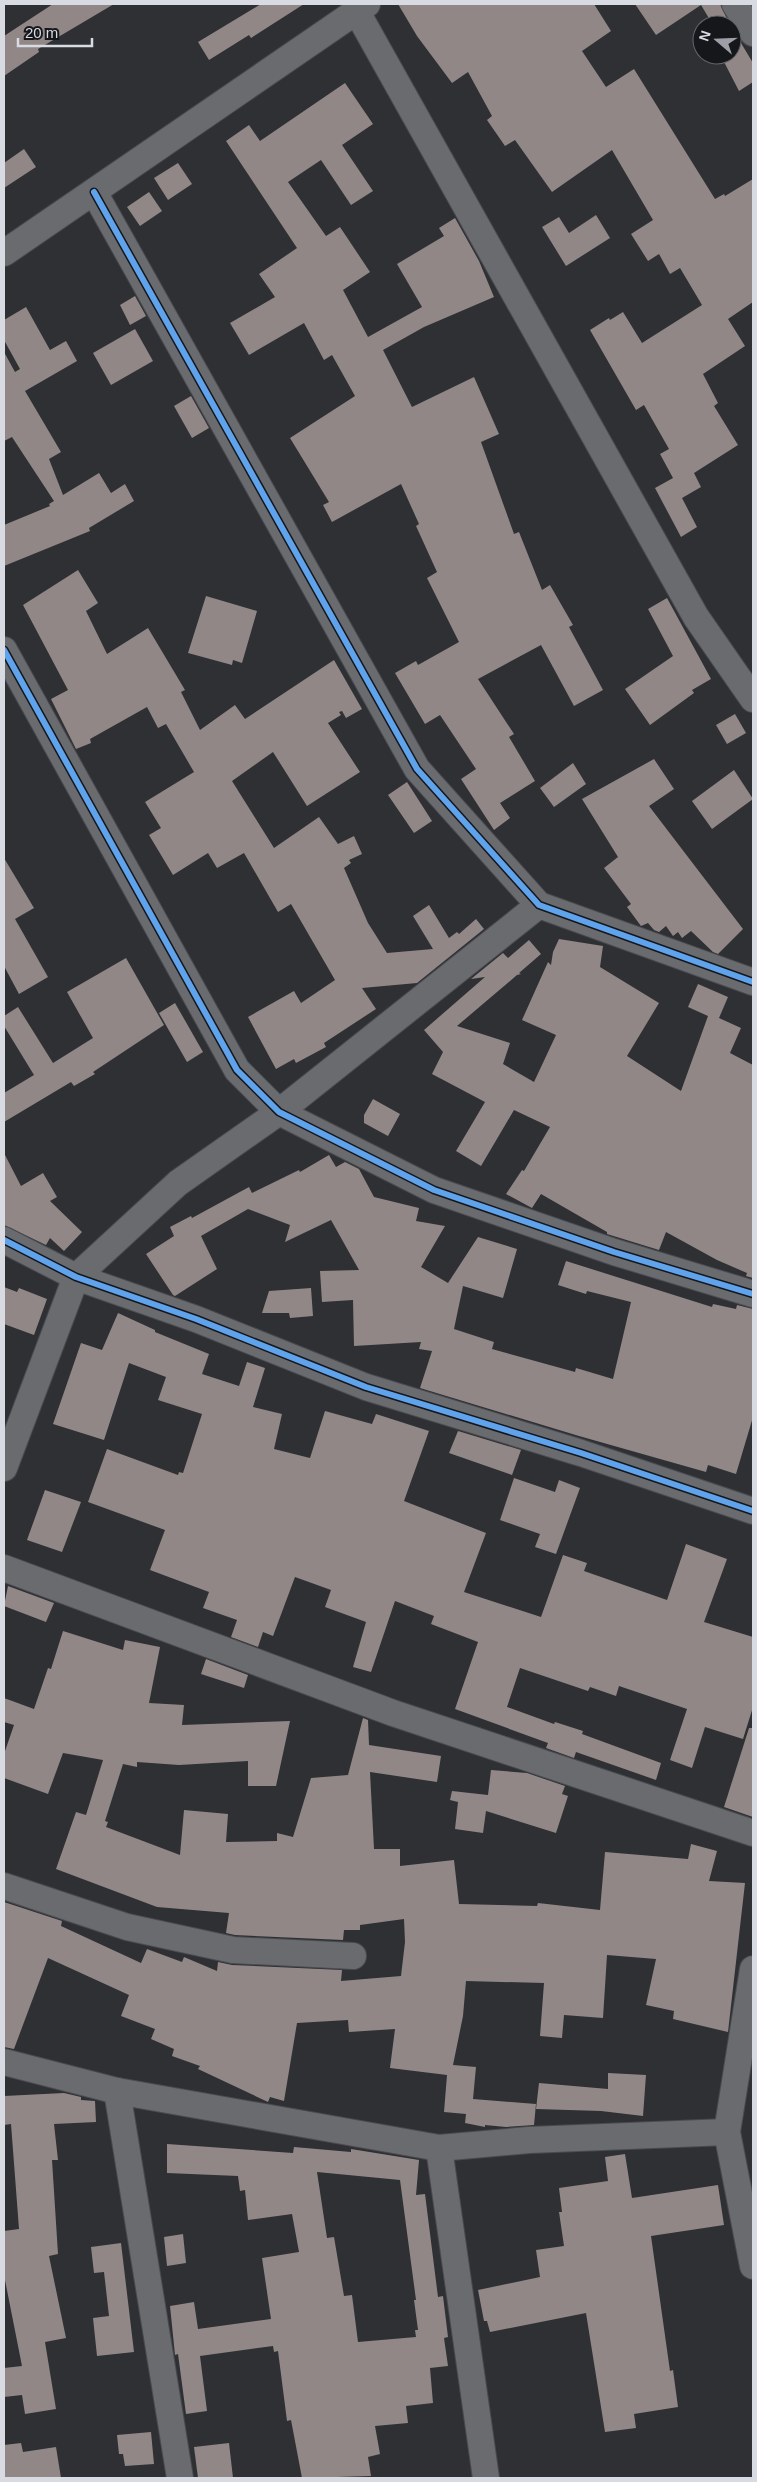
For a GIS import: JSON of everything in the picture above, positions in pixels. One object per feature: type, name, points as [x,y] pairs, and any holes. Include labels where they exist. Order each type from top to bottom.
[{"type":"street","points":[[735,4],[753,33]]},
{"type":"street","points":[[4,253],[362,8],[696,617],[753,699]]},
{"type":"street","points":[[94,192],[417,769],[540,905],[753,982]]},
{"type":"street","points":[[4,650],[237,1070],[279,1112],[434,1190],[614,1252],[753,1294]]},
{"type":"street","points":[[4,1468],[76,1277],[178,1184],[279,1112],[540,905]]},
{"type":"street","points":[[4,1240],[76,1277],[196,1319],[366,1386],[581,1453],[753,1511]]},
{"type":"street","points":[[4,1568],[393,1713],[753,1833]]},
{"type":"street","points":[[4,1886],[127,1927],[233,1950],[353,1956]]},
{"type":"street","points":[[753,1969],[727,2132],[753,2266]]},
{"type":"street","points":[[4,2062],[116,2091],[439,2148],[529,2140],[727,2132]]},
{"type":"street","points":[[116,2091],[180,2478]]},
{"type":"street","points":[[439,2148],[486,2478]]},
{"type":"building","points":[[53,4],[114,4],[38,49],[39,52],[4,76],[4,36]]},
{"type":"building","points":[[261,4],[304,4],[251,38],[249,35],[209,60],[198,42]]},
{"type":"building","points":[[398,4],[594,4],[611,31],[582,51],[606,87],[634,69],[715,199],[724,194],[725,196],[753,179],[753,302],[728,319],[745,346],[703,374],[718,403],[714,406],[738,445],[694,473],[701,487],[682,498],[697,527],[681,537],[655,488],[673,478],[660,454],[669,449],[644,405],[636,410],[590,330],[623,312],[642,343],[702,305],[680,268],[670,274],[659,254],[648,261],[631,234],[653,220],[612,150],[552,192],[515,140],[505,146],[487,120],[492,116],[468,72],[452,83],[417,36]]},
{"type":"building","points":[[635,4],[720,4],[725,15],[707,15],[701,5],[656,35]]},
{"type":"building","points":[[742,45],[753,63],[753,82],[739,91],[726,65],[742,65]]},
{"type":"building","points":[[345,83],[373,124],[342,145],[373,191],[351,205],[321,160],[288,182],[326,236],[340,227],[370,272],[343,290],[368,337],[422,307],[397,264],[444,236],[439,228],[455,218],[479,261],[494,297],[424,327],[383,350],[412,407],[474,377],[499,434],[481,442],[514,534],[519,532],[542,590],[550,585],[573,625],[569,627],[603,690],[574,706],[541,645],[478,679],[514,734],[509,737],[535,781],[500,803],[510,818],[494,830],[461,779],[476,769],[440,715],[425,724],[395,673],[416,661],[418,665],[459,642],[427,578],[437,572],[416,526],[419,524],[401,484],[332,522],[323,505],[329,502],[290,438],[355,396],[332,355],[324,360],[304,323],[249,355],[230,323],[275,297],[259,274],[297,248],[226,141],[249,125],[260,141]]},
{"type":"building","points":[[24,149],[36,167],[4,188],[4,163]]},
{"type":"building","points":[[178,163],[192,184],[168,200],[154,178]]},
{"type":"building","points":[[149,192],[162,211],[140,226],[127,207]]},
{"type":"building","points":[[596,215],[610,238],[566,266],[542,227],[559,217],[569,233]]},
{"type":"building","points":[[135,296],[146,316],[130,325],[120,305]]},
{"type":"building","points":[[26,307],[50,350],[66,341],[77,361],[25,391],[61,452],[49,459],[63,495],[99,473],[111,493],[125,484],[134,501],[89,528],[90,531],[4,566],[4,525],[50,506],[49,504],[54,501],[12,437],[4,441],[4,352],[15,372],[20,369],[4,340],[4,320]]},
{"type":"building","points":[[135,329],[153,361],[111,385],[93,353]]},
{"type":"building","points":[[191,396],[209,428],[192,438],[174,406]]},
{"type":"building","points":[[78,570],[98,603],[86,611],[107,654],[148,628],[185,690],[181,692],[200,730],[235,705],[245,719],[334,660],[362,709],[346,718],[342,711],[339,712],[341,715],[328,723],[360,772],[307,806],[273,752],[232,781],[274,848],[319,817],[338,844],[354,836],[362,854],[349,860],[351,863],[344,868],[368,923],[387,953],[433,949],[413,916],[429,905],[449,938],[457,932],[459,934],[476,919],[484,929],[417,983],[362,988],[376,1009],[324,1043],[326,1047],[296,1063],[294,1059],[276,1069],[248,1017],[294,991],[301,1003],[335,980],[291,904],[278,912],[244,853],[217,868],[208,853],[173,875],[149,835],[161,828],[145,802],[194,772],[166,724],[158,728],[147,707],[90,739],[91,743],[76,749],[51,699],[68,690],[23,605]]},
{"type":"building","points":[[206,596],[257,611],[242,663],[233,660],[232,665],[188,653]]},
{"type":"building","points":[[667,598],[711,679],[692,690],[694,693],[650,725],[625,689],[673,656],[648,609]]},
{"type":"building","points":[[735,714],[746,733],[727,744],[716,725]]},
{"type":"building","points":[[654,759],[674,789],[649,806],[743,929],[718,954],[713,952],[691,931],[682,938],[678,932],[673,936],[666,926],[659,932],[654,930],[648,923],[641,926],[627,907],[631,904],[604,868],[618,857],[582,799]]},
{"type":"building","points":[[573,763],[586,784],[554,807],[540,788]]},
{"type":"building","points":[[734,770],[753,799],[712,829],[692,801]]},
{"type":"building","points":[[407,782],[432,821],[414,833],[388,795]]},
{"type":"building","points":[[4,858],[34,908],[15,919],[48,977],[19,994],[4,966]]},
{"type":"building","points":[[559,939],[603,946],[600,967],[659,1003],[627,1056],[681,1091],[708,1016],[688,1007],[698,984],[728,997],[719,1018],[741,1028],[730,1053],[753,1065],[753,1278],[746,1276],[747,1273],[717,1260],[666,1232],[659,1250],[607,1234],[607,1232],[541,1194],[532,1208],[506,1194],[522,1170],[524,1171],[550,1127],[514,1110],[481,1166],[456,1151],[485,1102],[432,1074],[443,1052],[424,1030],[485,977],[471,979],[503,953],[508,958],[529,940],[541,954],[519,973],[521,974],[517,975],[457,1026],[510,1043],[503,1064],[534,1082],[556,1035],[522,1020],[548,962],[551,965],[553,952]]},
{"type":"building","points":[[126,958],[164,1025],[93,1072],[95,1074],[74,1086],[71,1082],[4,1122],[4,1093],[34,1075],[4,1026],[4,1016],[18,1007],[53,1063],[93,1038],[67,992]]},
{"type":"building","points":[[175,1003],[203,1052],[187,1062],[159,1013]]},
{"type":"building","points":[[373,1099],[400,1114],[388,1136],[364,1123],[364,1115]]},
{"type":"building","points":[[4,1153],[21,1186],[43,1173],[57,1197],[50,1201],[82,1232],[64,1251],[50,1238],[46,1245],[4,1225]]},
{"type":"building","points":[[329,1155],[336,1167],[345,1162],[359,1169],[374,1197],[419,1208],[416,1221],[445,1226],[421,1267],[448,1283],[478,1237],[517,1249],[503,1298],[463,1286],[454,1329],[494,1342],[492,1349],[575,1372],[576,1368],[613,1379],[631,1302],[587,1291],[586,1294],[558,1285],[566,1261],[712,1307],[713,1304],[736,1309],[737,1305],[753,1309],[753,1417],[736,1474],[708,1465],[706,1472],[420,1388],[432,1351],[419,1349],[421,1342],[354,1346],[353,1300],[322,1302],[320,1271],[359,1270],[331,1220],[285,1242],[290,1225],[248,1209],[201,1236],[217,1269],[175,1296],[173,1295],[146,1254],[174,1236],[170,1227],[191,1216],[192,1218],[249,1187],[252,1193],[299,1170],[300,1172]]},
{"type":"building","points":[[4,1287],[17,1292],[19,1288],[47,1299],[34,1335],[4,1324]]},
{"type":"building","points":[[311,1288],[313,1316],[290,1318],[289,1313],[262,1313],[269,1291]]},
{"type":"building","points":[[118,1313],[155,1330],[155,1332],[209,1354],[202,1374],[239,1386],[247,1362],[265,1368],[253,1407],[282,1414],[274,1449],[310,1458],[325,1411],[372,1424],[376,1414],[429,1431],[404,1501],[486,1533],[464,1592],[541,1617],[563,1555],[587,1563],[584,1571],[667,1600],[686,1544],[727,1559],[704,1622],[753,1637],[753,1707],[743,1739],[705,1727],[692,1768],[670,1760],[687,1709],[619,1686],[616,1696],[590,1687],[588,1691],[520,1668],[507,1707],[554,1724],[555,1722],[583,1731],[582,1734],[661,1763],[656,1780],[576,1752],[574,1758],[546,1748],[548,1743],[455,1709],[478,1642],[431,1624],[434,1616],[395,1601],[371,1672],[353,1667],[366,1622],[325,1607],[331,1590],[295,1577],[273,1636],[263,1632],[258,1647],[231,1637],[237,1620],[203,1608],[209,1592],[150,1570],[165,1530],[88,1502],[107,1449],[178,1475],[179,1472],[183,1473],[202,1414],[158,1400],[166,1377],[129,1363],[104,1440],[53,1424],[81,1343],[102,1350]]},
{"type":"building","points":[[458,1431],[521,1450],[512,1475],[449,1453]]},
{"type":"building","points":[[514,1478],[555,1492],[559,1480],[580,1488],[556,1554],[535,1547],[540,1534],[500,1520]]},
{"type":"building","points":[[45,1490],[81,1502],[62,1552],[27,1540]]},
{"type":"building","points":[[8,1586],[54,1603],[46,1622],[4,1606]]},
{"type":"building","points":[[63,1631],[123,1650],[125,1640],[160,1647],[149,1703],[184,1705],[182,1725],[290,1721],[276,1786],[248,1786],[248,1761],[179,1765],[137,1762],[137,1767],[123,1764],[105,1821],[108,1822],[106,1827],[180,1855],[184,1810],[228,1814],[226,1842],[277,1841],[277,1833],[293,1837],[311,1778],[348,1775],[363,1718],[368,1720],[369,1745],[441,1756],[437,1782],[370,1772],[374,1849],[400,1849],[400,1866],[454,1860],[459,1904],[537,1906],[538,1903],[600,1910],[605,1852],[688,1859],[691,1844],[717,1851],[709,1881],[745,1883],[728,2032],[673,2019],[674,2011],[646,2005],[656,1959],[607,1955],[603,2018],[564,2015],[562,2038],[540,2036],[544,1983],[466,1981],[463,2016],[453,2065],[476,2067],[473,2099],[536,2104],[534,2125],[506,2127],[485,2125],[485,2127],[465,2123],[466,2114],[444,2112],[447,2075],[390,2068],[395,2029],[349,2032],[348,2020],[297,2023],[284,2101],[270,2097],[268,2102],[198,2069],[200,2066],[172,2056],[174,2049],[151,2039],[155,2029],[121,2016],[129,1995],[48,1958],[14,2049],[4,2047],[4,1902],[62,1921],[61,1926],[141,1963],[147,1949],[182,1962],[184,1957],[217,1971],[218,1962],[232,1965],[342,1970],[341,1981],[401,1976],[405,1942],[404,1919],[360,1925],[360,1930],[344,1930],[343,1940],[235,1935],[226,1933],[229,1913],[157,1907],[56,1869],[76,1812],[86,1815],[103,1760],[63,1753],[48,1794],[4,1778],[4,1754],[14,1725],[4,1722],[4,1698],[34,1709],[48,1668],[51,1669]]},
{"type":"building","points":[[206,1659],[248,1675],[244,1688],[201,1674]]},
{"type":"building","points":[[749,1728],[753,1728],[753,1817],[724,1807]]},
{"type":"building","points":[[491,1770],[527,1773],[565,1786],[562,1794],[568,1796],[556,1833],[486,1811],[483,1833],[455,1829],[458,1802],[450,1800],[452,1791],[488,1795]]},
{"type":"building","points":[[608,2073],[646,2075],[643,2116],[601,2111],[536,2109],[539,2083],[608,2089]]},
{"type":"building","points":[[64,2093],[81,2097],[81,2100],[95,2101],[96,2122],[54,2124],[58,2160],[52,2160],[58,2254],[49,2256],[66,2338],[45,2342],[56,2409],[25,2414],[22,2395],[4,2397],[4,2368],[22,2366],[4,2275],[4,2231],[19,2229],[11,2124],[4,2125],[4,2096]]},
{"type":"building","points":[[167,2144],[293,2153],[294,2147],[351,2152],[351,2149],[419,2160],[416,2195],[425,2194],[438,2297],[443,2296],[448,2337],[444,2338],[448,2366],[430,2368],[433,2403],[406,2406],[408,2423],[375,2426],[380,2454],[368,2457],[371,2476],[302,2478],[291,2420],[287,2421],[278,2351],[274,2352],[273,2346],[200,2356],[207,2411],[186,2414],[178,2354],[175,2355],[170,2306],[194,2302],[198,2329],[271,2319],[262,2258],[299,2252],[292,2214],[248,2220],[245,2190],[240,2191],[238,2176],[167,2173]],"holes":[[[317,2172],[400,2180],[416,2300],[414,2300],[418,2330],[415,2330],[416,2337],[358,2342],[352,2295],[344,2296],[334,2237],[327,2238]]]},
{"type":"building","points":[[625,2154],[632,2198],[718,2185],[724,2225],[651,2236],[670,2371],[673,2370],[678,2407],[634,2414],[636,2428],[605,2432],[586,2313],[490,2332],[487,2321],[484,2321],[478,2290],[540,2277],[536,2250],[564,2246],[559,2212],[562,2212],[559,2188],[608,2181],[605,2157]]},
{"type":"building","points":[[183,2234],[186,2263],[167,2266],[164,2237]]},
{"type":"building","points":[[121,2243],[134,2352],[97,2356],[93,2318],[109,2316],[104,2272],[94,2273],[91,2247]]},
{"type":"building","points":[[151,2432],[154,2464],[125,2466],[123,2454],[119,2454],[117,2435]]},
{"type":"building","points":[[21,2443],[23,2452],[56,2447],[61,2478],[4,2478],[4,2445]]},
{"type":"building","points":[[229,2443],[233,2478],[198,2478],[194,2447]]},
{"type":"cycle path","points":[[94,192],[417,769],[539,905],[753,982]]},
{"type":"cycle path","points":[[4,650],[237,1070],[279,1112],[434,1190],[614,1252],[753,1294]]},
{"type":"cycle path","points":[[4,1240],[76,1277],[196,1319],[366,1387],[581,1453],[753,1511]]}]
